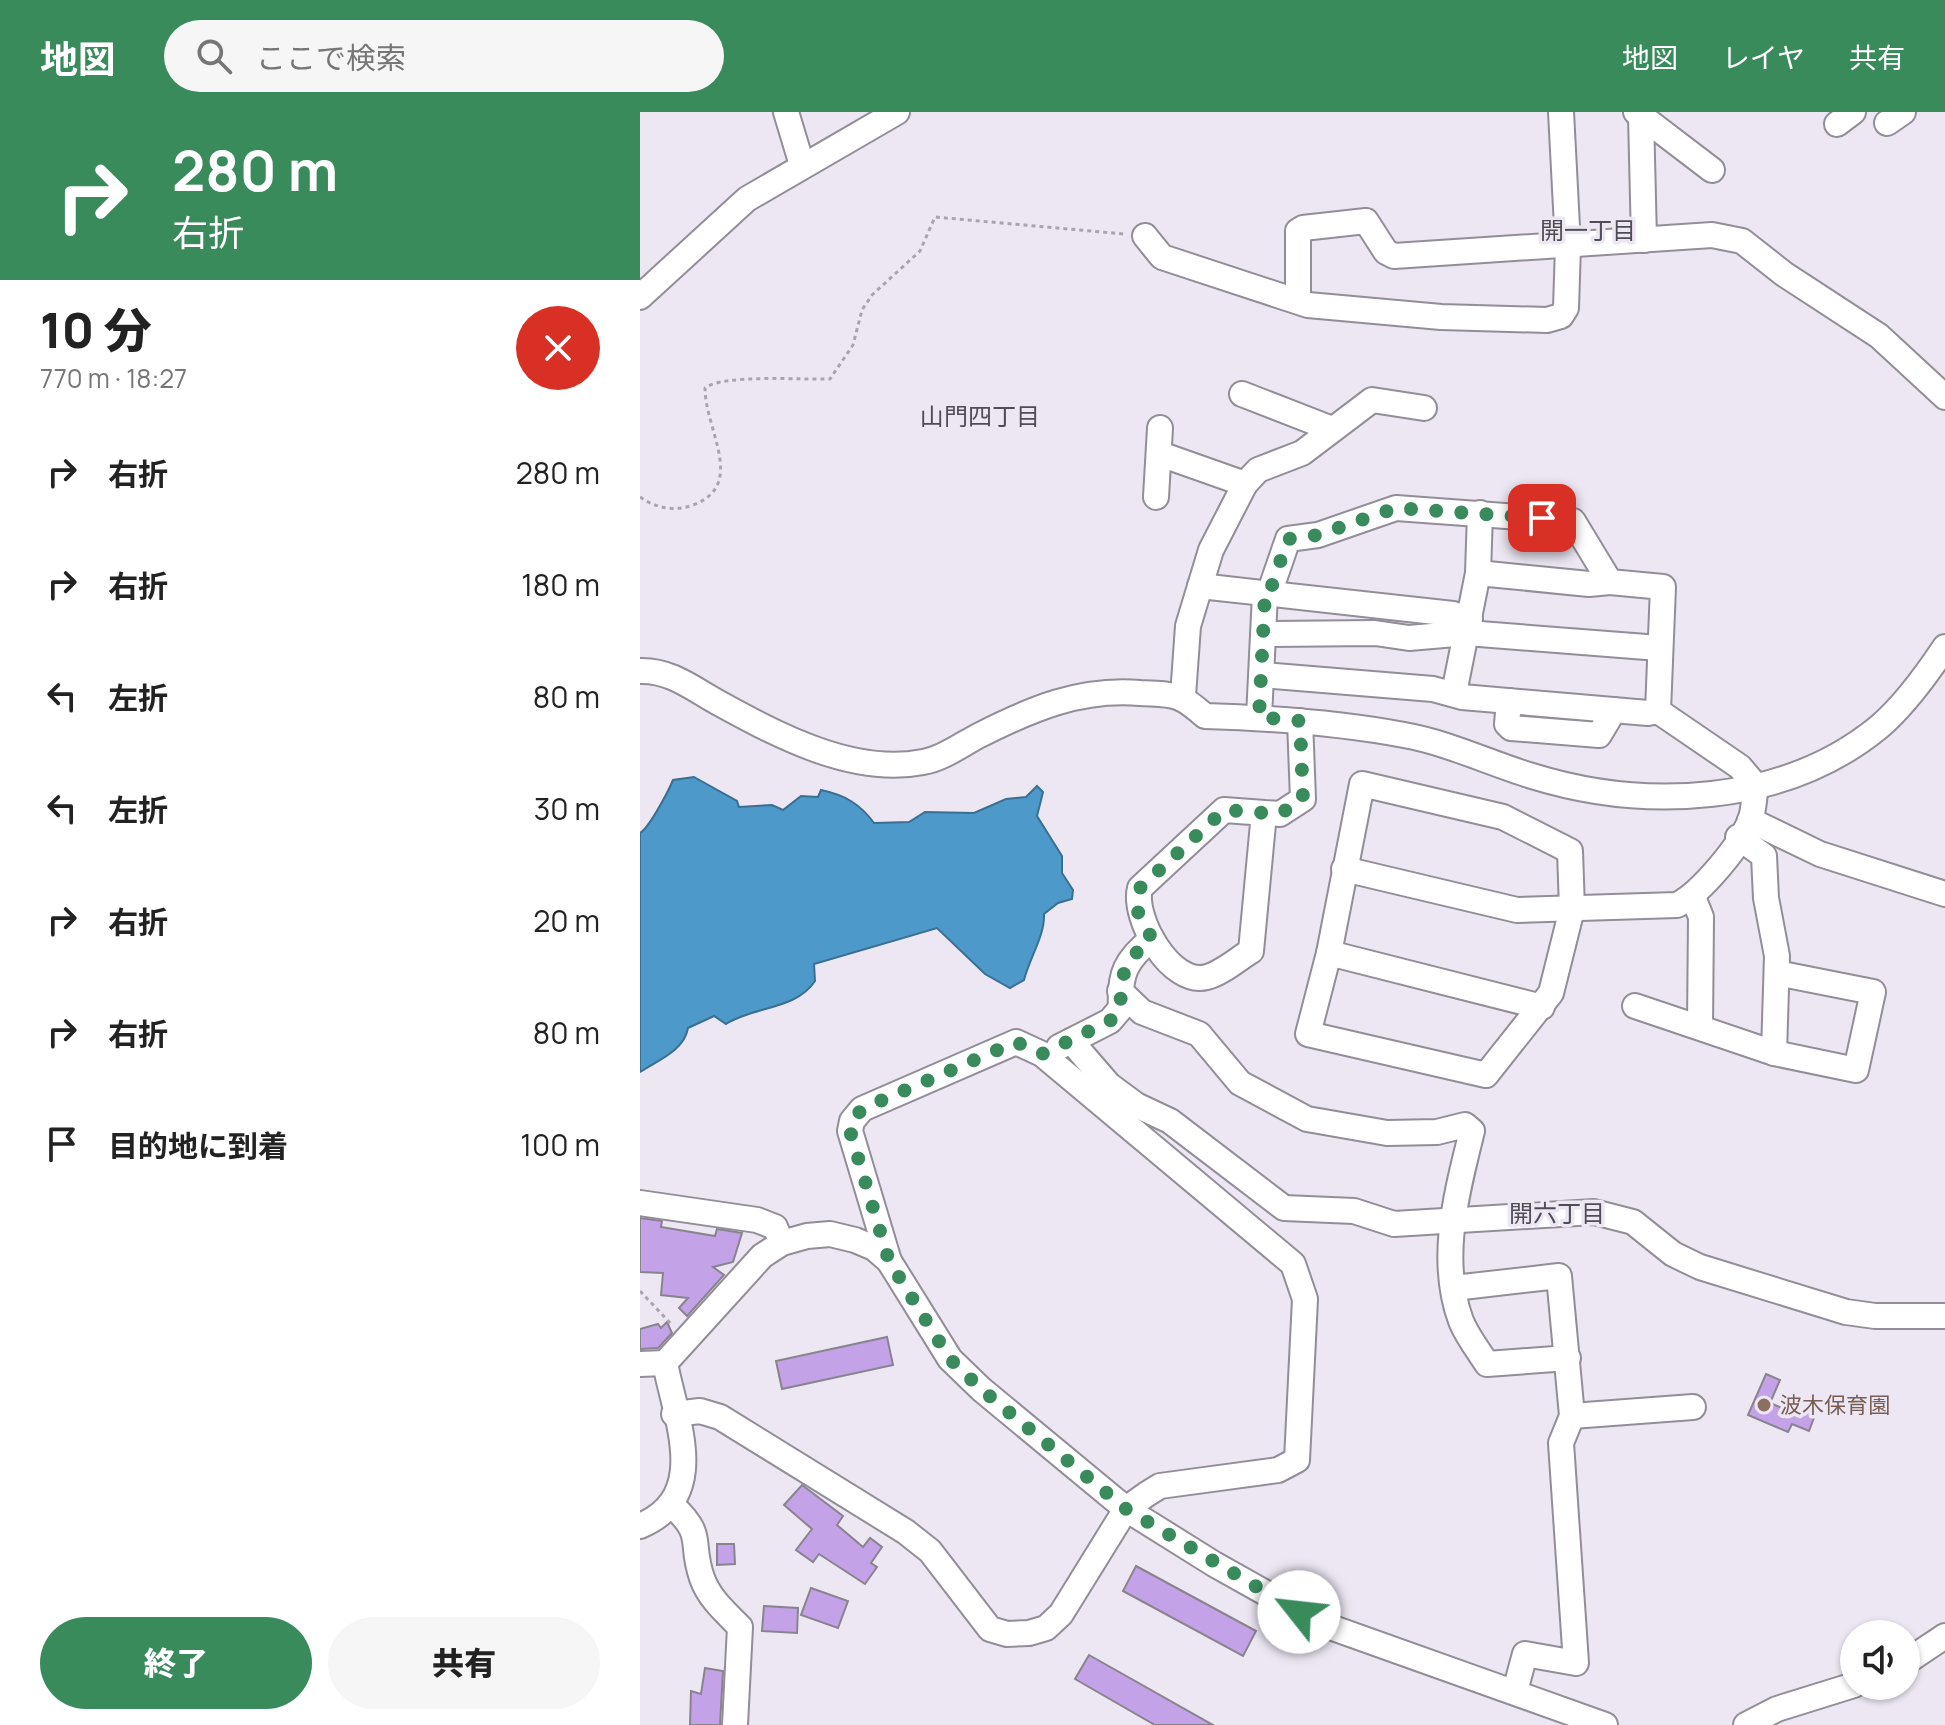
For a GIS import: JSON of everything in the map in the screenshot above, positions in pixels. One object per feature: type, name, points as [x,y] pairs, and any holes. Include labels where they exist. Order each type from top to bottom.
[{"type":"street","points":[[786,112],[802,165]]},
{"type":"street","points":[[640,297],[747,199],[897,112]]},
{"type":"street","points":[[1145,236],[1162,257],[1298,301],[1441,317],[1547,320],[1561,316],[1566,308],[1568,246],[1561,112]]},
{"type":"street","points":[[1638,114],[1644,240]]},
{"type":"street","points":[[1638,114],[1712,170]]},
{"type":"street","points":[[1298,301],[1298,231],[1303,228],[1366,221],[1386,252],[1394,256],[1712,235],[1742,241],[1784,274],[1879,336],[1945,397]]},
{"type":"street","points":[[1242,394],[1332,429]]},
{"type":"street","points":[[1183,696],[1188,626],[1211,550],[1245,484],[1258,470],[1302,453],[1372,400],[1424,408]]},
{"type":"street","points":[[1156,497],[1160,428]]},
{"type":"street","points":[[1160,454],[1245,484]]},
{"type":"street","points":[[1259,717],[1267,594],[1288,539],[1318,535],[1396,508],[1573,521],[1610,582]]},
{"type":"street","points":[[1454,693],[1478,573],[1480,513]]},
{"type":"street","points":[[1478,573],[1589,584],[1610,582],[1663,587],[1658,711]]},
{"type":"street","points":[[1200,586],[1453,614],[1469,626]]},
{"type":"street","points":[[1264,634],[1314,631],[1409,638],[1469,626],[1659,648]]},
{"type":"street","points":[[640,671],[656,670],[679,680],[795,742],[840,756],[893,764],[925,762],[1028,713],[1092,691],[1183,696],[1205,716],[1259,717],[1404,735],[1453,747],[1531,776],[1643,799],[1756,786],[1820,764],[1881,725],[1945,647]]},
{"type":"street","points":[[1262,675],[1454,693],[1462,697],[1658,711],[1740,767],[1756,786]]},
{"type":"street","points":[[1264,813],[1251,951],[1207,977],[1192,976],[1174,967],[1152,939],[1138,912],[1140,888],[1224,810],[1280,814],[1303,799],[1300,721]]},
{"type":"street","points":[[1362,784],[1503,817],[1570,851],[1572,909],[1551,993],[1486,1075],[1308,1034],[1329,953],[1362,784]]},
{"type":"street","points":[[1344,869],[1517,910],[1677,905],[1693,897],[1711,878],[1744,829],[1756,786]]},
{"type":"street","points":[[1744,829],[1945,894]]},
{"type":"street","points":[[1744,829],[1764,856],[1777,973],[1774,1053]]},
{"type":"street","points":[[1693,897],[1701,917],[1700,1027]]},
{"type":"street","points":[[1042,1054],[1110,1021],[1121,1008],[1120,991],[1131,956],[1152,939]]},
{"type":"street","points":[[1329,953],[1542,1007]]},
{"type":"street","points":[[1635,1006],[1774,1053],[1856,1070],[1873,992],[1777,973]]},
{"type":"street","points":[[1120,991],[1142,1012],[1199,1034],[1240,1083],[1307,1119],[1387,1133],[1437,1132],[1465,1125],[1472,1131],[1450,1218],[1454,1288],[1461,1321],[1487,1364],[1568,1358]]},
{"type":"street","points":[[1071,1041],[1109,1085],[1136,1105],[1170,1121],[1284,1208],[1354,1211],[1394,1224],[1450,1218],[1594,1212],[1633,1222],[1673,1254],[1700,1267],[1846,1312],[1875,1316],[1945,1316]]},
{"type":"street","points":[[674,1414],[700,1411],[720,1417],[906,1532],[930,1551],[975,1614],[990,1629],[1007,1634],[1046,1628],[1061,1614],[1126,1509],[1160,1486],[1278,1470],[1297,1460],[1305,1299],[1293,1264],[1042,1054],[1016,1042],[862,1109],[852,1121],[850,1131],[889,1261],[950,1359],[981,1389],[1126,1509],[1319,1623],[1605,1725]]},
{"type":"street","points":[[640,1203],[757,1220],[775,1227],[782,1243]]},
{"type":"street","points":[[640,1364],[665,1363],[745,1273],[782,1243],[830,1234],[874,1248],[889,1261]]},
{"type":"street","points":[[1454,1288],[1559,1276],[1572,1416],[1561,1443],[1576,1663],[1525,1654],[1515,1691]]},
{"type":"street","points":[[640,1526],[659,1518],[673,1506],[684,1478],[665,1363]]},
{"type":"street","points":[[1572,1416],[1693,1407]]},
{"type":"street","points":[[673,1506],[693,1525],[702,1578],[714,1601],[740,1627],[735,1725]]},
{"type":"street","points":[[1920,1653],[1945,1636]]},
{"type":"street","points":[[1746,1725],[1777,1709],[1840,1689]]},
{"type":"path","points":[[640,497],[657,506],[681,509],[712,493],[721,482],[722,466],[708,421],[705,388],[711,383],[734,378],[758,381],[830,379],[853,345],[862,310],[872,295],[920,251],[935,217],[1145,236]]},
{"type":"path","points":[[640,1291],[688,1337]]},
{"type":"water","points":[[694,777],[737,801],[739,807],[772,805],[783,810],[801,796],[818,797],[821,790],[830,792],[857,806],[874,823],[909,822],[925,812],[974,813],[1006,799],[1026,797],[1037,786],[1043,792],[1037,816],[1062,856],[1062,873],[1073,890],[1072,899],[1058,903],[1044,914],[1040,938],[1024,980],[1010,988],[985,974],[937,928],[814,964],[815,981],[797,997],[726,1024],[714,1016],[688,1028],[676,1049],[640,1072],[640,833],[663,801],[673,780]]},
{"type":"building","points":[[640,1218],[662,1221],[661,1227],[715,1236],[717,1229],[742,1233],[733,1262],[713,1267],[724,1275],[687,1316],[679,1308],[688,1298],[661,1295],[663,1273],[640,1272]]},
{"type":"building","points":[[667,1322],[672,1333],[658,1348],[640,1349],[640,1329],[658,1324],[661,1328]]},
{"type":"building","points":[[887,1337],[893,1365],[782,1389],[776,1361]]},
{"type":"building","name":"波木保育園","points":[[1766,1374],[1780,1380],[1770,1403],[1794,1413],[1796,1408],[1815,1415],[1809,1431],[1792,1424],[1788,1432],[1748,1415]]},
{"type":"building","points":[[802,1485],[843,1516],[837,1525],[863,1547],[870,1538],[882,1547],[871,1563],[877,1567],[865,1584],[819,1554],[813,1562],[796,1550],[812,1529],[784,1505]]},
{"type":"building","points":[[717,1544],[734,1544],[735,1564],[717,1565]]},
{"type":"building","points":[[1136,1566],[1256,1631],[1243,1656],[1123,1591]]},
{"type":"building","points":[[811,1588],[848,1601],[838,1628],[801,1615]]},
{"type":"building","points":[[764,1606],[798,1608],[797,1633],[762,1631]]},
{"type":"building","points":[[1089,1655],[1213,1725],[1155,1725],[1075,1679]]},
{"type":"building","points":[[705,1668],[723,1671],[720,1725],[690,1725],[691,1691],[701,1694]]},
{"type":"place","name":"波木保育園","points":[[1764,1405]]},
{"type":"district","name":"開一丁目","points":[[1588,229]]},
{"type":"district","name":"山門四丁目","points":[[980,415]]},
{"type":"district","name":"開六丁目","points":[[1557,1212]]},
{"type":"route","points":[[1299,1612],[1126,1509],[981,1389],[950,1359],[889,1261],[850,1131],[852,1121],[862,1109],[1016,1042],[1042,1054],[1110,1021],[1121,1008],[1120,991],[1131,956],[1152,939],[1138,912],[1140,888],[1224,810],[1280,814],[1303,799],[1300,721],[1259,717],[1265,594],[1269,594],[1288,539],[1318,535],[1396,508],[1542,518]]}]
